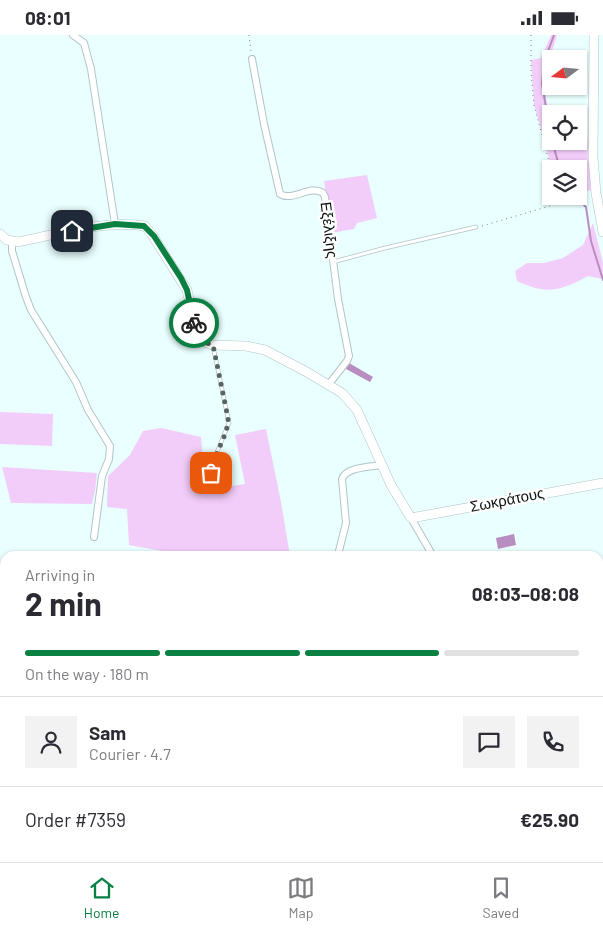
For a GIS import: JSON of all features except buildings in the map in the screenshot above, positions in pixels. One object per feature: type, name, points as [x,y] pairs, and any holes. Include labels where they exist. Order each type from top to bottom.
[{"type":"street","points":[[73,35],[84,43],[91,69],[115,224]]},
{"type":"street","points":[[594,35],[593,143],[596,193],[603,232]]},
{"type":"street","name":"Εξέλιξης","points":[[252,59],[278,190],[282,196],[319,190],[325,197],[338,299],[349,356],[348,361],[329,384]]},
{"type":"street","points":[[0,234],[12,242],[18,242],[91,227],[115,224],[144,226],[154,236],[187,290],[196,330],[201,341],[213,345],[246,346],[265,350],[329,384],[342,393],[356,410],[391,485],[430,551]]},
{"type":"street","points":[[12,242],[12,251],[31,310],[76,382],[88,410],[110,446],[109,459],[102,476],[94,537]]},
{"type":"street","points":[[339,551],[346,523],[342,479],[344,475],[349,471],[382,465]]},
{"type":"street","name":"Σωκράτους","points":[[411,518],[603,483]]},
{"type":"lane","points":[[333,262],[476,227]]},
{"type":"lane","points":[[211,473],[214,457],[229,423],[213,345]]},
{"type":"path","points":[[249,35],[252,59]]},
{"type":"path","points":[[531,35],[531,79],[534,105],[549,160]]},
{"type":"path","points":[[587,197],[596,193]]},
{"type":"path","points":[[476,227],[553,205]]},
{"type":"shaded area","points":[[551,35],[557,35],[552,50],[544,50]]},
{"type":"shaded area","points":[[542,56],[542,95],[546,95],[547,105],[542,105],[542,133],[534,104],[531,60],[541,58]]},
{"type":"shaded area","points":[[587,132],[591,190],[587,191],[587,160],[550,160],[547,150],[587,150]]},
{"type":"shaded area","points":[[367,175],[377,218],[357,223],[354,229],[331,233],[324,181]]},
{"type":"shaded area","points":[[593,223],[603,263],[603,279],[588,276],[561,288],[545,290],[517,281],[515,271],[527,263],[544,263],[563,258],[583,245]]},
{"type":"shaded area","points":[[349,363],[373,377],[370,382],[346,369]]},
{"type":"shaded area","points":[[0,412],[53,414],[52,446],[0,444]]},
{"type":"shaded area","points":[[161,428],[201,437],[206,490],[245,484],[235,435],[266,429],[289,551],[162,551],[129,545],[127,509],[107,507],[108,476],[130,455],[143,431]]},
{"type":"shaded area","points":[[2,467],[97,473],[92,504],[11,503]]},
{"type":"shaded area","points":[[514,534],[516,545],[498,549],[496,538]]},
{"type":"waterway","points":[[546,105],[542,84],[544,62],[554,35]]},
{"type":"waterway","points":[[555,150],[557,160]]},
{"type":"waterway","points":[[584,205],[586,207],[591,241],[603,280]]},
{"type":"way so far","points":[[194,323],[201,341],[213,345],[229,423],[214,457],[211,473]]},
{"type":"route","points":[[72,231],[115,224],[144,226],[154,236],[181,278],[187,290],[194,323]]}]
